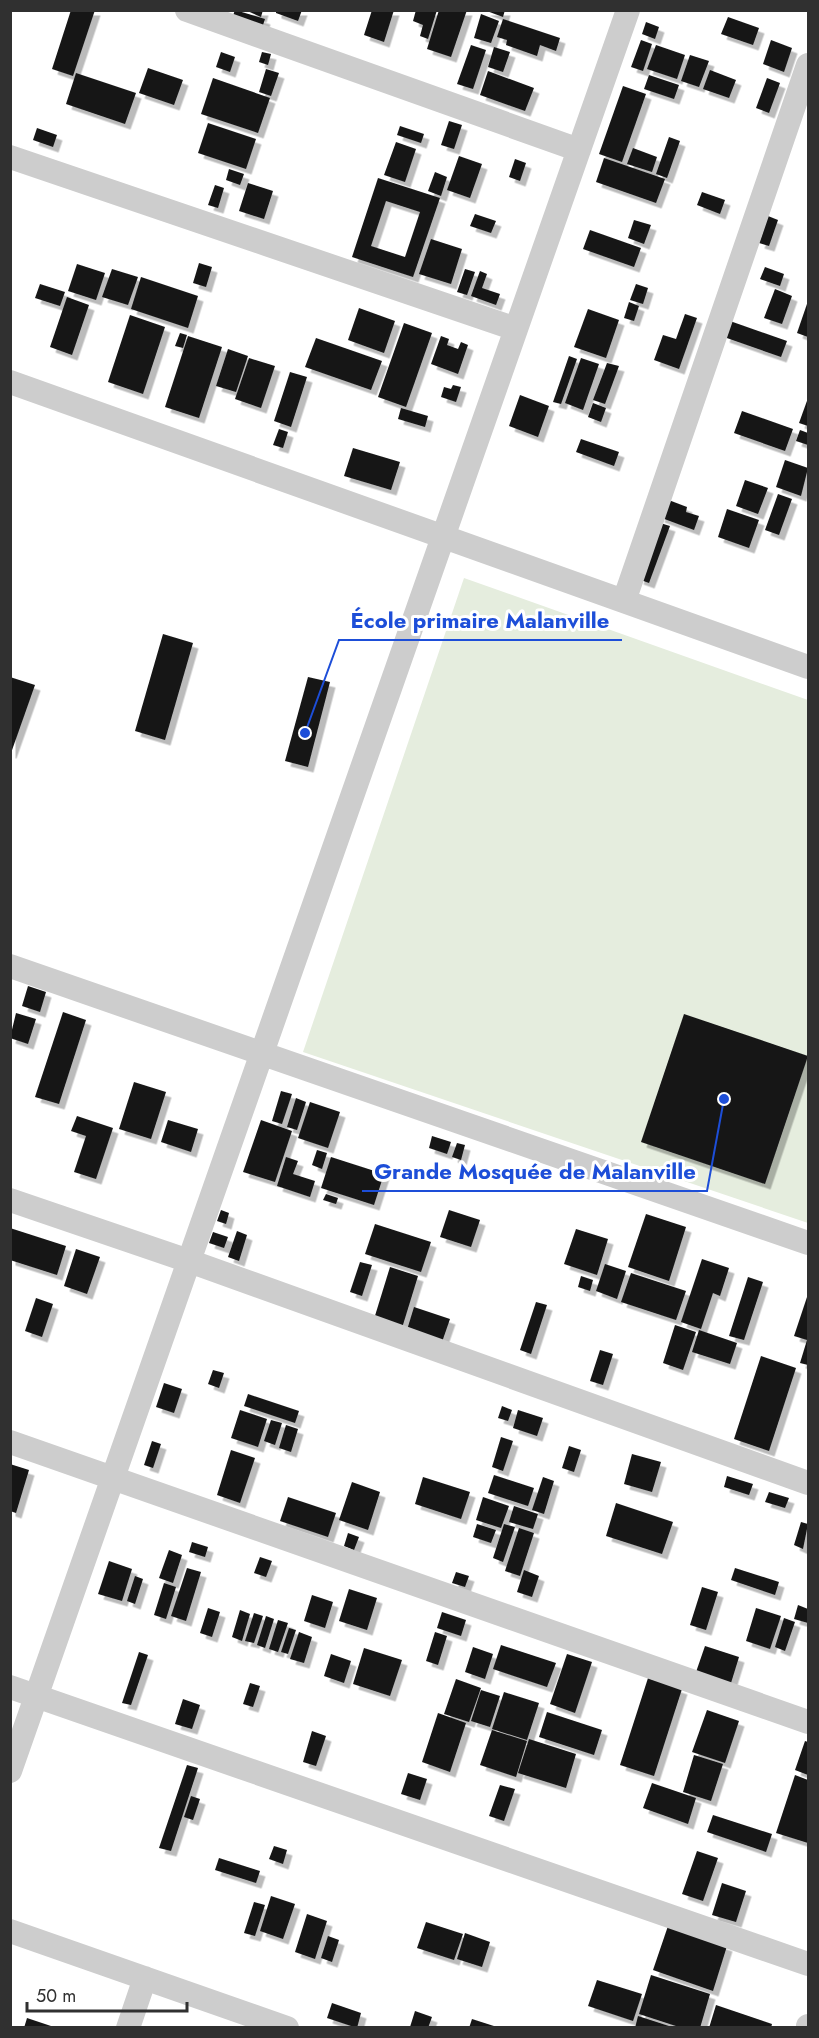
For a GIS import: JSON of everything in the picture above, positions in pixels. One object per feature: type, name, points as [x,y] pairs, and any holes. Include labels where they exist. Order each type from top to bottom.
[{"type":"street","points":[[188,10],[579,150]]},
{"type":"street","points":[[10,1771],[628,10]]},
{"type":"street","points":[[624,601],[808,65]]},
{"type":"street","points":[[10,157],[516,329]]},
{"type":"street","points":[[10,382],[808,667]]},
{"type":"street","points":[[10,966],[808,1243]]},
{"type":"street","points":[[10,1200],[189,1261],[808,1483]]},
{"type":"street","points":[[10,1442],[808,1722]]},
{"type":"street","points":[[10,1687],[808,1964]]},
{"type":"street","points":[[10,1930],[287,2028]]},
{"type":"street","points":[[128,2028],[145,1978]]},
{"type":"green space","points":[[464,578],[808,700],[808,1223],[303,1052]]},
{"type":"building","points":[[71,10],[95,10],[73,76],[52,69]]},
{"type":"building","points":[[235,10],[265,19],[261,31],[231,21]]},
{"type":"building","points":[[245,10],[263,10],[261,17]]},
{"type":"building","points":[[276,10],[302,10],[298,21],[276,13]]},
{"type":"building","points":[[372,10],[394,10],[384,42],[364,35]]},
{"type":"building","points":[[416,10],[437,10],[428,39],[420,36],[423,25],[413,21]]},
{"type":"building","points":[[439,10],[467,10],[451,57],[427,49]]},
{"type":"building","points":[[484,10],[505,10],[503,17]]},
{"type":"building","points":[[481,14],[499,21],[491,43],[474,38]]},
{"type":"building","points":[[728,17],[759,28],[753,45],[721,34]]},
{"type":"building","points":[[503,19],[560,38],[556,51],[540,45],[537,56],[506,45],[507,40],[497,37]]},
{"type":"building","points":[[646,22],[659,27],[655,39],[642,34]]},
{"type":"building","points":[[641,40],[652,44],[643,71],[631,67]]},
{"type":"building","points":[[771,40],[792,48],[784,72],[763,64]]},
{"type":"building","points":[[471,45],[486,50],[473,89],[457,84]]},
{"type":"building","points":[[656,45],[685,55],[677,79],[647,69]]},
{"type":"building","points":[[494,47],[510,52],[503,72],[488,67]]},
{"type":"building","points":[[221,52],[235,57],[230,72],[216,67]]},
{"type":"building","points":[[262,52],[271,54],[268,65],[259,62]]},
{"type":"building","points":[[690,55],[709,61],[699,87],[681,81]]},
{"type":"building","points":[[148,68],[183,80],[174,105],[139,93]]},
{"type":"building","points":[[266,69],[279,73],[271,96],[259,92]]},
{"type":"building","points":[[710,70],[736,80],[729,98],[703,89]]},
{"type":"building","points":[[488,71],[534,88],[525,111],[480,95]]},
{"type":"building","points":[[76,73],[136,93],[125,124],[66,104]]},
{"type":"building","points":[[649,75],[679,85],[674,99],[644,89]]},
{"type":"building","points":[[213,78],[270,98],[258,133],[201,114]]},
{"type":"building","points":[[767,78],[780,83],[769,113],[756,108]]},
{"type":"building","points":[[623,86],[646,94],[622,162],[599,154]]},
{"type":"building","points":[[449,121],[462,125],[454,149],[441,145]]},
{"type":"building","points":[[208,123],[256,139],[246,169],[198,153]]},
{"type":"building","points":[[400,126],[424,134],[421,143],[397,135]]},
{"type":"building","points":[[37,128],[57,135],[53,147],[33,140]]},
{"type":"building","points":[[669,137],[680,141],[667,178],[656,174]]},
{"type":"building","points":[[396,142],[416,149],[405,182],[384,175]]},
{"type":"building","points":[[633,148],[657,157],[652,172],[627,164]]},
{"type":"building","points":[[459,156],[482,164],[470,198],[447,190]]},
{"type":"building","points":[[604,158],[665,179],[656,203],[596,182]]},
{"type":"building","points":[[515,159],[526,163],[520,181],[509,177]]},
{"type":"building","points":[[229,169],[244,174],[240,185],[226,180]]},
{"type":"building","points":[[435,172],[447,177],[441,196],[428,191]]},
{"type":"building","points":[[378,178],[440,198],[413,277],[352,257]],"holes":[[[386,201],[420,212],[405,257],[371,246]]]},
{"type":"building","points":[[248,183],[273,191],[264,219],[239,211]]},
{"type":"building","points":[[215,185],[224,188],[218,208],[208,205]]},
{"type":"building","points":[[702,192],[725,200],[720,214],[697,205]]},
{"type":"building","points":[[475,214],[496,221],[491,233],[470,226]]},
{"type":"building","points":[[768,216],[778,220],[769,246],[759,243]]},
{"type":"building","points":[[634,220],[651,225],[644,244],[628,238]]},
{"type":"building","points":[[590,230],[641,248],[634,267],[583,249]]},
{"type":"building","points":[[431,239],[462,249],[451,284],[419,274]]},
{"type":"building","points":[[199,263],[212,267],[206,287],[193,283]]},
{"type":"building","points":[[77,264],[105,273],[96,300],[68,291]]},
{"type":"building","points":[[765,267],[784,274],[780,286],[760,279]]},
{"type":"building","points":[[112,269],[138,277],[128,305],[102,297]]},
{"type":"building","points":[[465,269],[475,272],[467,295],[457,292]]},
{"type":"building","points":[[480,271],[487,274],[482,288],[500,294],[496,305],[471,296]]},
{"type":"building","points":[[141,277],[198,296],[188,328],[131,309]]},
{"type":"building","points":[[40,284],[65,292],[60,306],[35,298]]},
{"type":"building","points":[[636,284],[648,288],[643,304],[630,300]]},
{"type":"building","points":[[775,289],[792,296],[782,324],[764,318]]},
{"type":"building","points":[[67,297],[89,305],[72,355],[50,347]]},
{"type":"building","points":[[808,301],[808,337],[797,333]]},
{"type":"building","points":[[629,302],[639,306],[634,321],[624,318]]},
{"type":"building","points":[[359,308],[395,321],[384,353],[348,340]]},
{"type":"building","points":[[588,309],[619,320],[606,358],[574,347]]},
{"type":"building","points":[[685,314],[697,318],[679,369],[654,360],[663,335],[676,339]]},
{"type":"building","points":[[130,315],[165,327],[143,394],[108,382]]},
{"type":"building","points":[[730,321],[787,341],[781,357],[724,337]]},
{"type":"building","points":[[404,323],[432,333],[406,407],[378,397]]},
{"type":"building","points":[[180,333],[187,335],[183,348],[175,346]]},
{"type":"building","points":[[188,336],[222,347],[199,418],[165,407]]},
{"type":"building","points":[[441,336],[449,339],[447,345],[458,349],[461,342],[468,345],[458,374],[431,364]]},
{"type":"building","points":[[316,338],[382,361],[371,390],[305,367]]},
{"type":"building","points":[[228,349],[248,356],[236,392],[216,386]]},
{"type":"building","points":[[569,356],[577,359],[561,404],[553,402]]},
{"type":"building","points":[[249,358],[275,366],[261,408],[235,399]]},
{"type":"building","points":[[581,358],[599,364],[583,410],[565,403]]},
{"type":"building","points":[[607,363],[619,366],[605,404],[593,400]]},
{"type":"building","points":[[290,372],[307,377],[291,427],[274,421]]},
{"type":"building","points":[[453,385],[461,387],[456,402],[441,397],[444,387],[451,389]]},
{"type":"building","points":[[520,395],[549,406],[538,437],[509,426]]},
{"type":"building","points":[[808,398],[808,426],[799,423]]},
{"type":"building","points":[[593,403],[606,408],[601,422],[588,417]]},
{"type":"building","points":[[401,408],[428,416],[425,427],[398,419]]},
{"type":"building","points":[[742,411],[793,429],[785,451],[734,433]]},
{"type":"building","points":[[279,429],[288,432],[283,448],[273,445]]},
{"type":"building","points":[[800,430],[808,433],[808,445],[796,441]]},
{"type":"building","points":[[581,439],[619,452],[614,466],[576,452]]},
{"type":"building","points":[[353,448],[400,462],[391,490],[344,476]]},
{"type":"building","points":[[785,460],[808,468],[801,496],[776,487]]},
{"type":"building","points":[[745,480],[768,488],[758,514],[736,506]]},
{"type":"building","points":[[778,494],[792,499],[779,535],[765,530]]},
{"type":"building","points":[[666,499],[687,507],[686,512],[699,516],[694,530],[659,517]]},
{"type":"building","points":[[727,509],[759,520],[749,548],[718,537]]},
{"type":"building","points":[[657,522],[670,526],[649,583],[638,579]]},
{"type":"building","points":[[163,634],[193,643],[165,740],[135,731]]},
{"type":"building","points":[[10,677],[35,685],[11,753],[10,753]]},
{"type":"building","points":[[308,677],[330,682],[308,767],[285,761]]},
{"type":"building","points":[[28,986],[46,992],[40,1012],[22,1006]]},
{"type":"building","points":[[63,1012],[86,1020],[59,1104],[35,1097]]},
{"type":"building","points":[[16,1013],[36,1019],[28,1044],[10,1038]]},
{"type":"building","points":[[684,1014],[808,1056],[765,1184],[641,1142]]},
{"type":"building","points":[[134,1082],[166,1092],[151,1139],[119,1129]]},
{"type":"building","points":[[281,1091],[292,1094],[282,1124],[272,1121]]},
{"type":"building","points":[[296,1098],[306,1102],[297,1130],[287,1127]]},
{"type":"building","points":[[310,1102],[340,1112],[328,1148],[298,1138]]},
{"type":"building","points":[[77,1116],[113,1128],[96,1179],[74,1172],[86,1136],[71,1131]]},
{"type":"building","points":[[168,1120],[198,1129],[191,1152],[161,1142]]},
{"type":"building","points":[[261,1120],[292,1131],[275,1182],[243,1172]]},
{"type":"building","points":[[432,1136],[451,1142],[447,1154],[429,1148]]},
{"type":"building","points":[[457,1143],[465,1145],[461,1160],[452,1157]]},
{"type":"building","points":[[317,1150],[327,1153],[322,1169],[312,1165]]},
{"type":"building","points":[[286,1157],[298,1161],[293,1174],[315,1181],[310,1197],[277,1186]]},
{"type":"building","points":[[331,1157],[384,1174],[374,1205],[321,1188]]},
{"type":"building","points":[[326,1194],[338,1198],[336,1204],[323,1200]]},
{"type":"building","points":[[221,1210],[229,1213],[226,1224],[217,1221]]},
{"type":"building","points":[[449,1210],[480,1220],[471,1247],[440,1237]]},
{"type":"building","points":[[646,1214],[686,1227],[669,1281],[628,1267]]},
{"type":"building","points":[[375,1224],[431,1242],[421,1272],[365,1254]]},
{"type":"building","points":[[10,1228],[66,1246],[57,1275],[10,1260]]},
{"type":"building","points":[[576,1229],[608,1239],[597,1275],[564,1264]]},
{"type":"building","points":[[237,1231],[247,1235],[239,1261],[228,1257]]},
{"type":"building","points":[[213,1232],[228,1237],[224,1248],[209,1243]]},
{"type":"building","points":[[76,1249],[100,1257],[87,1294],[64,1286]]},
{"type":"building","points":[[702,1259],[729,1268],[720,1296],[713,1293],[701,1329],[681,1322]]},
{"type":"building","points":[[360,1262],[372,1265],[362,1296],[350,1292]]},
{"type":"building","points":[[605,1264],[626,1271],[617,1299],[596,1291]]},
{"type":"building","points":[[390,1267],[418,1276],[402,1328],[374,1319]]},
{"type":"building","points":[[631,1273],[686,1291],[676,1320],[621,1302]]},
{"type":"building","points":[[581,1276],[593,1280],[590,1291],[578,1287]]},
{"type":"building","points":[[748,1277],[763,1282],[744,1340],[729,1336]]},
{"type":"building","points":[[808,1294],[808,1365],[800,1363],[807,1340],[794,1336]]},
{"type":"building","points":[[36,1298],[53,1304],[42,1337],[25,1331]]},
{"type":"building","points":[[536,1302],[547,1305],[531,1354],[520,1350]]},
{"type":"building","points":[[414,1307],[450,1319],[442,1342],[407,1330]]},
{"type":"building","points":[[675,1325],[696,1332],[683,1370],[663,1363]]},
{"type":"building","points":[[699,1330],[737,1343],[730,1364],[692,1352]]},
{"type":"building","points":[[600,1350],[613,1354],[603,1385],[590,1381]]},
{"type":"building","points":[[761,1356],[796,1368],[769,1451],[734,1439]]},
{"type":"building","points":[[213,1370],[224,1373],[219,1388],[208,1384]]},
{"type":"building","points":[[164,1383],[182,1389],[174,1413],[156,1407]]},
{"type":"building","points":[[248,1394],[299,1411],[295,1423],[244,1406]]},
{"type":"building","points":[[502,1406],[512,1410],[508,1421],[498,1418]]},
{"type":"building","points":[[240,1410],[267,1419],[258,1447],[231,1438]]},
{"type":"building","points":[[518,1410],[543,1418],[537,1436],[513,1428]]},
{"type":"building","points":[[271,1420],[282,1423],[275,1445],[264,1441]]},
{"type":"building","points":[[286,1425],[298,1429],[291,1452],[279,1448]]},
{"type":"building","points":[[501,1437],[513,1441],[503,1471],[492,1467]]},
{"type":"building","points":[[152,1441],[161,1444],[153,1468],[144,1465]]},
{"type":"building","points":[[569,1446],[581,1450],[574,1472],[562,1468]]},
{"type":"building","points":[[231,1450],[255,1458],[240,1503],[217,1495]]},
{"type":"building","points":[[632,1454],[661,1462],[652,1492],[624,1484]]},
{"type":"building","points":[[10,1464],[29,1470],[16,1513],[10,1511]]},
{"type":"building","points":[[494,1475],[534,1488],[528,1506],[488,1493]]},
{"type":"building","points":[[727,1476],[753,1484],[749,1495],[724,1487]]},
{"type":"building","points":[[423,1477],[470,1492],[461,1519],[415,1504]]},
{"type":"building","points":[[543,1477],[554,1481],[544,1514],[532,1510]]},
{"type":"building","points":[[352,1482],[380,1492],[368,1530],[339,1520]]},
{"type":"building","points":[[769,1492],[789,1498],[785,1508],[765,1502]]},
{"type":"building","points":[[288,1497],[336,1513],[328,1537],[280,1521]]},
{"type":"building","points":[[483,1497],[509,1506],[501,1528],[476,1520]]},
{"type":"building","points":[[616,1503],[673,1522],[662,1554],[606,1536]]},
{"type":"building","points":[[514,1506],[538,1514],[533,1529],[509,1522]]},
{"type":"building","points":[[801,1522],[808,1524],[803,1549],[794,1545]]},
{"type":"building","points":[[477,1524],[496,1530],[491,1543],[473,1537]]},
{"type":"building","points":[[504,1524],[515,1527],[503,1562],[493,1558]]},
{"type":"building","points":[[519,1528],[534,1533],[520,1576],[505,1571]]},
{"type":"building","points":[[348,1533],[359,1537],[354,1550],[344,1546]]},
{"type":"building","points":[[192,1542],[208,1547],[205,1557],[189,1552]]},
{"type":"building","points":[[169,1550],[182,1555],[173,1583],[159,1578]]},
{"type":"building","points":[[260,1557],[272,1561],[266,1577],[254,1573]]},
{"type":"building","points":[[109,1561],[132,1569],[122,1601],[98,1594]]},
{"type":"building","points":[[187,1568],[201,1572],[186,1621],[171,1616]]},
{"type":"building","points":[[735,1568],[779,1582],[775,1595],[731,1580]]},
{"type":"building","points":[[524,1570],[539,1576],[532,1597],[517,1592]]},
{"type":"building","points":[[456,1572],[469,1576],[465,1587],[452,1583]]},
{"type":"building","points":[[135,1576],[143,1579],[135,1604],[127,1601]]},
{"type":"building","points":[[164,1583],[176,1587],[166,1619],[154,1615]]},
{"type":"building","points":[[702,1587],[718,1592],[706,1630],[690,1625]]},
{"type":"building","points":[[349,1589],[377,1598],[367,1630],[339,1621]]},
{"type":"building","points":[[312,1595],[333,1602],[325,1628],[304,1621]]},
{"type":"building","points":[[798,1605],[808,1609],[808,1623],[794,1619]]},
{"type":"building","points":[[208,1608],[220,1612],[212,1637],[200,1633]]},
{"type":"building","points":[[756,1608],[781,1616],[770,1649],[746,1641]]},
{"type":"building","points":[[240,1610],[250,1614],[242,1641],[232,1637]]},
{"type":"building","points":[[442,1612],[466,1620],[461,1636],[437,1628]]},
{"type":"building","points":[[254,1613],[263,1616],[254,1643],[245,1641]]},
{"type":"building","points":[[266,1616],[274,1619],[265,1648],[257,1645]]},
{"type":"building","points":[[784,1618],[795,1622],[785,1651],[775,1647]]},
{"type":"building","points":[[278,1620],[288,1623],[278,1652],[269,1649]]},
{"type":"building","points":[[289,1628],[296,1630],[288,1654],[281,1652]]},
{"type":"building","points":[[299,1632],[312,1637],[304,1663],[290,1659]]},
{"type":"building","points":[[435,1632],[447,1636],[438,1665],[426,1661]]},
{"type":"building","points":[[501,1645],[556,1663],[547,1687],[493,1669]]},
{"type":"building","points":[[705,1646],[739,1657],[731,1683],[696,1672]]},
{"type":"building","points":[[473,1647],[493,1654],[485,1679],[465,1672]]},
{"type":"building","points":[[364,1648],[402,1660],[390,1696],[353,1684]]},
{"type":"building","points":[[139,1652],[148,1655],[131,1705],[122,1703]]},
{"type":"building","points":[[331,1654],[351,1661],[344,1683],[324,1676]]},
{"type":"building","points":[[567,1654],[592,1662],[575,1713],[550,1704]]},
{"type":"building","points":[[648,1678],[682,1689],[654,1776],[620,1765]]},
{"type":"building","points":[[456,1679],[481,1688],[469,1722],[444,1714]]},
{"type":"building","points":[[250,1683],[260,1686],[253,1707],[243,1704]]},
{"type":"building","points":[[481,1690],[500,1696],[490,1727],[471,1721]]},
{"type":"building","points":[[504,1692],[539,1703],[527,1740],[492,1729]]},
{"type":"building","points":[[183,1699],[200,1705],[192,1729],[175,1724]]},
{"type":"building","points":[[707,1710],[739,1721],[725,1763],[692,1752]]},
{"type":"building","points":[[547,1712],[602,1730],[594,1755],[539,1737]]},
{"type":"building","points":[[438,1713],[466,1723],[450,1772],[422,1762]]},
{"type":"building","points":[[492,1730],[527,1741],[516,1777],[480,1765]]},
{"type":"building","points":[[312,1731],[326,1736],[316,1766],[303,1762]]},
{"type":"building","points":[[529,1739],[576,1754],[566,1788],[518,1773]]},
{"type":"building","points":[[805,1741],[808,1742],[808,1775],[795,1770]]},
{"type":"building","points":[[694,1755],[723,1764],[711,1801],[683,1792]]},
{"type":"building","points":[[187,1765],[198,1768],[171,1851],[159,1848]]},
{"type":"building","points":[[408,1773],[427,1779],[420,1800],[401,1794]]},
{"type":"building","points":[[795,1775],[808,1780],[808,1843],[776,1833]]},
{"type":"building","points":[[652,1783],[696,1798],[688,1824],[643,1808]]},
{"type":"building","points":[[500,1785],[515,1789],[504,1821],[489,1816]]},
{"type":"building","points":[[191,1796],[200,1799],[193,1820],[184,1817]]},
{"type":"building","points":[[713,1815],[772,1834],[766,1852],[707,1832]]},
{"type":"building","points":[[274,1846],[287,1850],[283,1864],[269,1859]]},
{"type":"building","points":[[697,1851],[718,1858],[703,1901],[682,1894]]},
{"type":"building","points":[[219,1858],[260,1871],[256,1883],[215,1870]]},
{"type":"building","points":[[722,1883],[746,1891],[736,1922],[712,1915]]},
{"type":"building","points":[[271,1896],[295,1904],[283,1939],[260,1931]]},
{"type":"building","points":[[254,1902],[265,1905],[255,1936],[244,1933]]},
{"type":"building","points":[[307,1914],[327,1921],[315,1959],[295,1952]]},
{"type":"building","points":[[426,1922],[463,1934],[454,1960],[417,1948]]},
{"type":"building","points":[[668,1926],[727,1946],[713,1991],[653,1970]]},
{"type":"building","points":[[465,1933],[490,1942],[482,1967],[457,1959]]},
{"type":"building","points":[[328,1936],[339,1940],[332,1962],[321,1958]]},
{"type":"building","points":[[651,1975],[710,1994],[700,2028],[682,2028],[639,2014]]},
{"type":"building","points":[[597,1980],[642,1994],[633,2021],[588,2006]]},
{"type":"building","points":[[332,2003],[361,2013],[357,2028],[327,2018]]},
{"type":"building","points":[[716,2005],[772,2024],[771,2028],[709,2028]]},
{"type":"building","points":[[415,2011],[432,2017],[428,2028],[410,2027]]},
{"type":"building","points":[[638,2016],[672,2027],[672,2028],[635,2028]]},
{"type":"building","points":[[27,2018],[54,2027],[54,2028],[24,2028]]},
{"type":"building","points":[[472,2019],[497,2027],[497,2028],[469,2028]]},
{"type":"place","name":"École primaire Malanville","points":[[305,733]]},
{"type":"place","name":"Grande Mosquée de Malanville","points":[[724,1099]]}]
